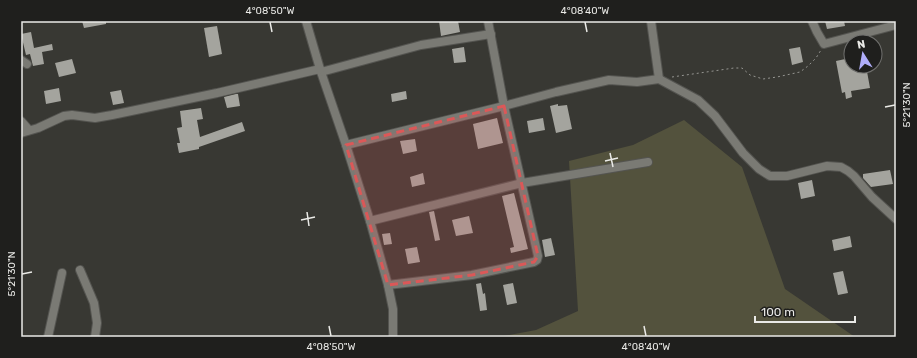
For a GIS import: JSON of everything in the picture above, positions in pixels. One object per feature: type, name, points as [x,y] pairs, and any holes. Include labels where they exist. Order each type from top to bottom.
[{"type":"street","points":[[306,21],[320,71],[370,220],[388,285],[394,309],[393,337]]},
{"type":"street","points":[[388,285],[472,274],[534,262],[537,260],[538,256],[504,106],[488,21]]},
{"type":"street","points":[[651,21],[659,79]]},
{"type":"street","points":[[812,21],[824,44],[896,25]]},
{"type":"street","points":[[21,133],[38,128],[64,116],[72,115],[95,118],[112,115],[320,71],[421,45],[491,34]]},
{"type":"street","points":[[346,145],[608,80],[637,82],[659,79],[698,100],[715,116],[743,152],[759,169],[770,176],[787,176],[827,166],[841,167],[854,176],[872,197],[896,219]]},
{"type":"street","points":[[21,121],[29,130]]},
{"type":"street","points":[[370,220],[522,183],[648,162]]},
{"type":"street","points":[[80,270],[94,302],[97,323],[95,337]]},
{"type":"street","points":[[48,337],[62,273]]},
{"type":"path","points":[[659,79],[734,68],[742,68],[750,75],[763,79],[777,77],[800,72],[816,58],[824,44]]},
{"type":"highlighted area","points":[[504,106],[538,256],[534,262],[472,275],[388,285],[346,145]]},
{"type":"shaded area","points":[[684,120],[742,167],[785,289],[855,337],[498,337],[536,330],[578,311],[569,161],[633,145]]},
{"type":"building","points":[[82,21],[106,21],[106,24],[84,28]]},
{"type":"building","points":[[439,21],[458,21],[460,32],[441,36]]},
{"type":"building","points":[[825,21],[844,21],[845,26],[827,29]]},
{"type":"building","points":[[217,26],[222,54],[209,57],[204,28]]},
{"type":"building","points":[[31,32],[34,48],[52,44],[53,50],[42,52],[44,64],[33,66],[30,54],[26,55],[21,34]]},
{"type":"building","points":[[464,47],[466,62],[454,63],[452,49]]},
{"type":"building","points":[[800,47],[803,62],[792,65],[789,49]]},
{"type":"building","points":[[72,59],[76,73],[59,77],[55,63]]},
{"type":"building","points":[[843,60],[843,74],[867,74],[870,88],[851,91],[852,97],[846,99],[845,92],[842,93],[836,61]]},
{"type":"building","points":[[59,88],[61,101],[46,104],[44,91]]},
{"type":"building","points":[[121,90],[124,103],[113,105],[110,92]]},
{"type":"building","points":[[406,91],[407,99],[392,102],[391,94]]},
{"type":"building","points":[[238,94],[240,106],[227,108],[224,97]]},
{"type":"building","points":[[558,104],[558,106],[567,105],[572,129],[556,133],[550,106]]},
{"type":"building","points":[[201,108],[203,119],[197,120],[200,137],[242,122],[245,131],[199,147],[199,149],[179,153],[177,143],[180,143],[177,128],[182,127],[180,111]]},
{"type":"building","points":[[497,118],[503,143],[478,149],[473,124]]},
{"type":"building","points":[[543,118],[545,130],[529,133],[527,121]]},
{"type":"building","points":[[415,139],[417,151],[403,154],[400,141]]},
{"type":"building","points":[[890,170],[893,184],[871,187],[863,178],[863,174]]},
{"type":"building","points":[[423,173],[425,184],[412,187],[410,177]]},
{"type":"building","points":[[812,180],[815,196],[801,199],[798,183]]},
{"type":"building","points":[[514,193],[528,249],[511,253],[510,248],[514,247],[502,196]]},
{"type":"building","points":[[434,211],[440,240],[435,241],[429,212]]},
{"type":"building","points":[[469,216],[473,233],[456,236],[452,220]]},
{"type":"building","points":[[390,233],[392,244],[384,245],[382,234]]},
{"type":"building","points":[[850,236],[852,247],[834,251],[832,240]]},
{"type":"building","points":[[551,238],[555,255],[545,257],[542,240]]},
{"type":"building","points":[[417,247],[420,262],[408,264],[405,249]]},
{"type":"building","points":[[843,271],[848,293],[838,295],[833,273]]},
{"type":"building","points":[[481,283],[483,294],[485,293],[487,310],[480,311],[476,284]]},
{"type":"building","points":[[513,283],[517,303],[507,305],[503,285]]}]
